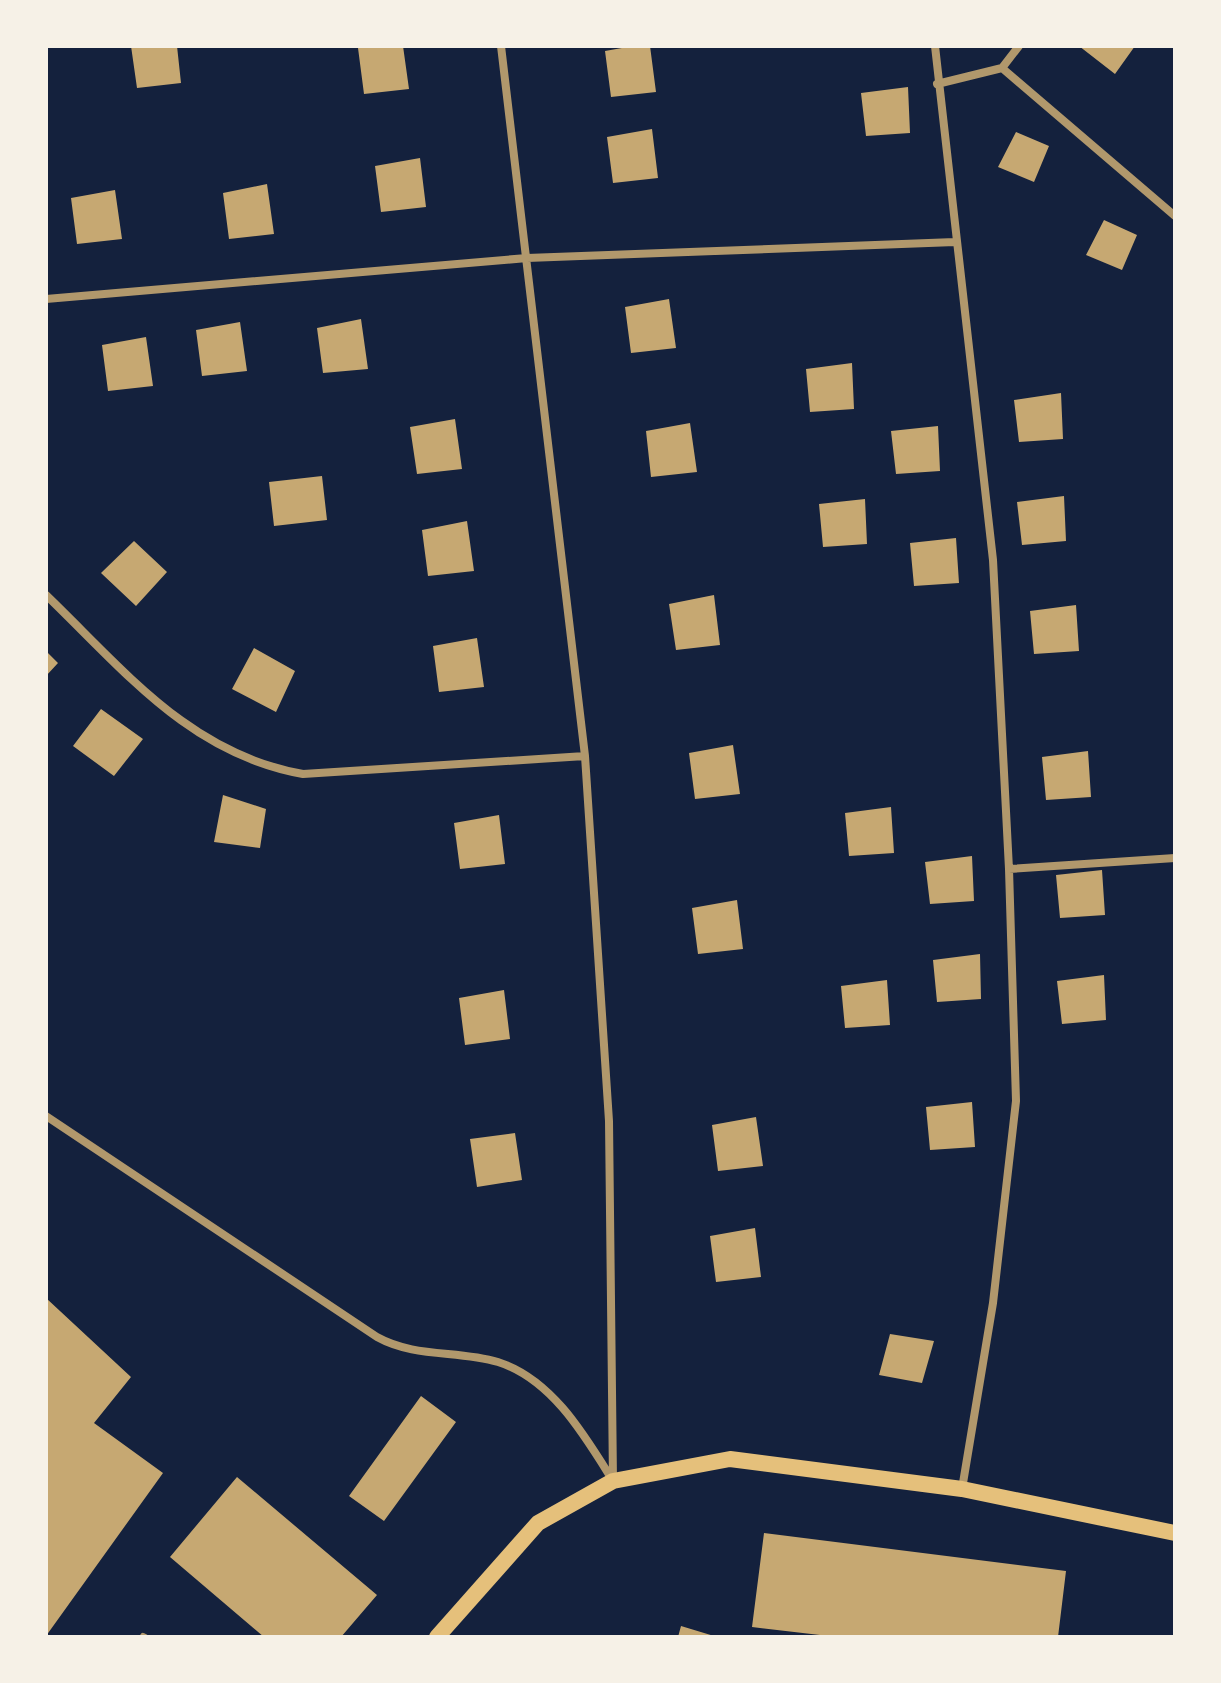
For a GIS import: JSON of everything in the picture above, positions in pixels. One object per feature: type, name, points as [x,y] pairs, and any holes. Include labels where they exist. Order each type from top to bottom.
[{"type":"main road","points":[[437,1637],[538,1523],[613,1481],[730,1459],[962,1489],[1175,1533]]},
{"type":"street","points":[[501,46],[585,756],[609,1121],[613,1481]]},
{"type":"street","points":[[935,46],[993,560],[1009,869],[1016,1101],[993,1303],[962,1489]]},
{"type":"street","points":[[937,84],[1002,68],[1019,46]]},
{"type":"street","points":[[1002,68],[1175,216]]},
{"type":"street","points":[[46,299],[527,258],[955,242]]},
{"type":"street","points":[[46,595],[163,708],[195,732],[264,767],[303,774],[585,756]]},
{"type":"street","points":[[1009,869],[1175,858]]},
{"type":"street","points":[[46,1116],[400,1350],[499,1363],[541,1386],[581,1431],[613,1481]]},
{"type":"building","points":[[131,46],[177,46],[181,83],[137,88]]},
{"type":"building","points":[[403,46],[409,89],[364,94],[358,48]]},
{"type":"building","points":[[650,46],[656,92],[611,97],[605,51]]},
{"type":"building","points":[[1079,46],[1135,46],[1115,74]]},
{"type":"building","points":[[908,87],[910,133],[866,136],[861,93]]},
{"type":"building","points":[[652,129],[658,178],[613,183],[607,137]]},
{"type":"building","points":[[1016,132],[1049,146],[1034,182],[998,167]]},
{"type":"building","points":[[420,158],[426,207],[381,212],[375,166]]},
{"type":"building","points":[[267,184],[274,234],[229,239],[223,193]]},
{"type":"building","points":[[115,190],[122,239],[77,244],[71,198]]},
{"type":"building","points":[[1104,220],[1137,235],[1122,270],[1086,255]]},
{"type":"building","points":[[669,299],[676,348],[631,353],[625,307]]},
{"type":"building","points":[[361,319],[368,369],[323,373],[317,328]]},
{"type":"building","points":[[240,322],[247,371],[202,376],[196,330]]},
{"type":"building","points":[[146,337],[153,386],[108,391],[102,345]]},
{"type":"building","points":[[852,363],[854,409],[810,412],[806,369]]},
{"type":"building","points":[[1061,393],[1063,439],[1019,442],[1014,400]]},
{"type":"building","points":[[455,419],[462,469],[417,474],[410,427]]},
{"type":"building","points":[[690,423],[697,472],[651,477],[646,431]]},
{"type":"building","points":[[938,426],[940,471],[896,474],[891,431]]},
{"type":"building","points":[[322,476],[327,520],[274,526],[269,482]]},
{"type":"building","points":[[1064,496],[1066,541],[1022,545],[1017,502]]},
{"type":"building","points":[[865,499],[867,544],[823,547],[819,504]]},
{"type":"building","points":[[467,521],[474,571],[428,576],[422,530]]},
{"type":"building","points":[[956,538],[959,583],[914,586],[910,543]]},
{"type":"building","points":[[134,541],[167,572],[136,606],[101,573]]},
{"type":"building","points":[[714,595],[720,645],[676,650],[669,604]]},
{"type":"building","points":[[1076,605],[1079,651],[1034,654],[1030,611]]},
{"type":"building","points":[[477,638],[484,687],[439,692],[433,646]]},
{"type":"building","points":[[254,648],[295,671],[276,712],[232,689]]},
{"type":"building","points":[[46,651],[58,663],[46,676]]},
{"type":"building","points":[[101,709],[143,739],[114,776],[73,746]]},
{"type":"building","points":[[733,745],[740,794],[695,799],[689,753]]},
{"type":"building","points":[[1088,751],[1091,797],[1046,800],[1042,757]]},
{"type":"building","points":[[223,795],[266,809],[260,848],[214,842]]},
{"type":"building","points":[[891,807],[894,853],[849,856],[845,813]]},
{"type":"building","points":[[499,815],[505,864],[460,869],[454,823]]},
{"type":"building","points":[[972,856],[974,901],[930,904],[925,862]]},
{"type":"building","points":[[1102,870],[1105,915],[1060,918],[1056,875]]},
{"type":"building","points":[[737,900],[743,949],[698,954],[692,908]]},
{"type":"building","points":[[980,954],[981,999],[937,1002],[933,960]]},
{"type":"building","points":[[1104,975],[1106,1020],[1062,1024],[1057,981]]},
{"type":"building","points":[[887,980],[890,1025],[845,1028],[841,986]]},
{"type":"building","points":[[504,990],[510,1039],[465,1045],[459,998]]},
{"type":"building","points":[[972,1102],[975,1147],[930,1150],[926,1107]]},
{"type":"building","points":[[756,1117],[763,1166],[718,1171],[712,1125]]},
{"type":"building","points":[[515,1133],[522,1180],[477,1187],[470,1139]]},
{"type":"building","points":[[755,1228],[761,1277],[716,1282],[710,1236]]},
{"type":"building","points":[[46,1298],[131,1377],[94,1423],[163,1473],[46,1636]]},
{"type":"building","points":[[890,1334],[934,1341],[922,1383],[879,1375]]},
{"type":"building","points":[[421,1396],[456,1422],[384,1521],[349,1496]]},
{"type":"building","points":[[237,1477],[377,1595],[341,1637],[264,1637],[170,1557]]},
{"type":"building","points":[[764,1533],[1066,1571],[1058,1637],[837,1637],[752,1627]]},
{"type":"building","points":[[681,1626],[714,1636],[714,1637],[678,1637]]}]
